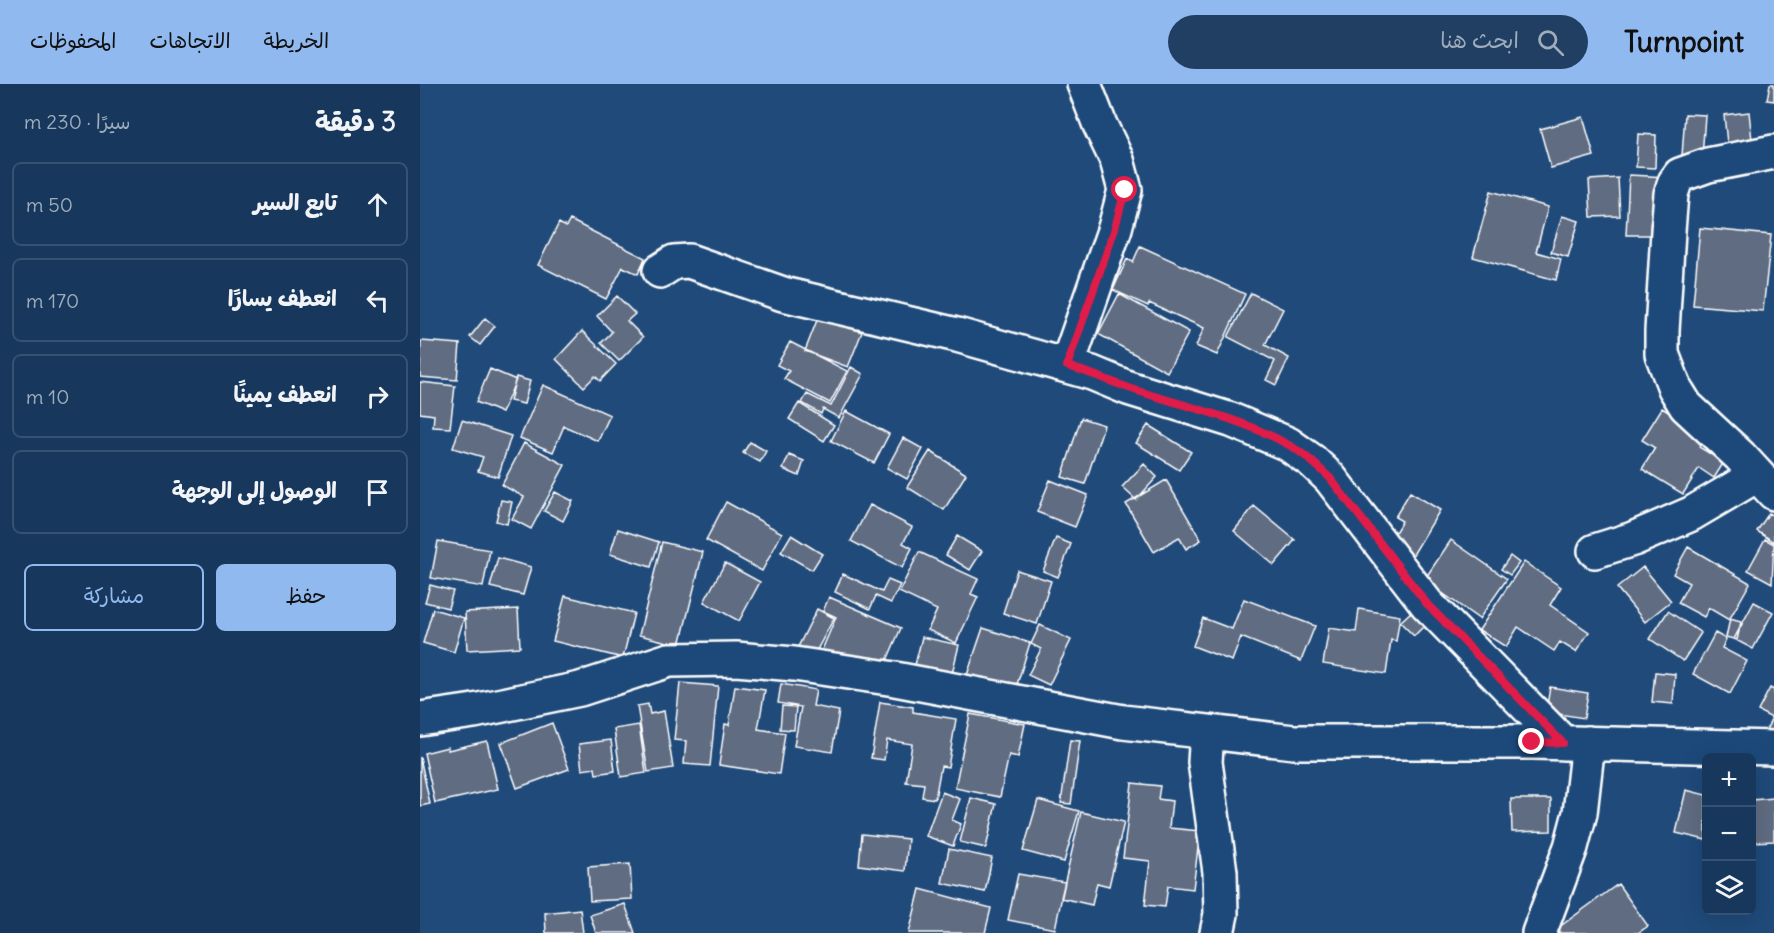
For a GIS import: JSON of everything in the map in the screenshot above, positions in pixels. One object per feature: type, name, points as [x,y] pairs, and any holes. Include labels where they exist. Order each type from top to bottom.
[{"type":"street","points":[[1067,366],[1118,219],[1125,190],[1117,160],[1100,126],[1084,84]]},
{"type":"street","points":[[1595,551],[1766,484],[1740,456],[1686,406],[1662,354],[1662,331],[1671,194],[1675,182],[1680,175],[1708,165],[1774,152]]},
{"type":"street","points":[[660,271],[674,262],[688,261],[783,294],[957,335],[1092,373],[1128,388],[1231,420],[1288,444],[1312,461],[1330,478],[1427,604],[1575,743],[1580,813],[1571,847],[1539,933]]},
{"type":"street","points":[[420,719],[474,711],[580,689],[669,660],[736,659],[794,664],[895,679],[1123,722],[1294,742],[1575,743],[1774,748]]},
{"type":"street","points":[[1208,732],[1205,762],[1220,872],[1221,914],[1217,933]]},
{"type":"building","points":[[1770,84],[1774,84],[1774,101],[1767,100]]},
{"type":"building","points":[[1749,112],[1754,159],[1729,162],[1724,115]]},
{"type":"building","points":[[1685,114],[1705,115],[1702,158],[1682,156]]},
{"type":"building","points":[[1583,117],[1594,156],[1551,168],[1540,129]]},
{"type":"building","points":[[1638,134],[1656,135],[1655,168],[1636,167]]},
{"type":"building","points":[[1629,175],[1667,177],[1665,215],[1651,215],[1650,235],[1626,235]]},
{"type":"building","points":[[1618,178],[1620,216],[1591,217],[1589,180]]},
{"type":"building","points":[[1491,191],[1548,207],[1536,252],[1561,259],[1556,280],[1473,257]]},
{"type":"building","points":[[1562,216],[1579,221],[1568,257],[1551,252]]},
{"type":"building","points":[[570,220],[645,258],[638,274],[623,267],[606,299],[538,265],[559,223],[566,227]]},
{"type":"building","points":[[1700,228],[1771,235],[1763,311],[1693,305]]},
{"type":"building","points":[[1140,246],[1245,294],[1217,355],[1196,346],[1204,328],[1149,303],[1148,306],[1113,290],[1127,259],[1133,262]]},
{"type":"building","points":[[1251,293],[1283,309],[1265,345],[1289,358],[1276,385],[1266,380],[1275,361],[1228,337]]},
{"type":"building","points":[[1119,294],[1189,332],[1167,372],[1098,334]]},
{"type":"building","points":[[617,296],[635,314],[627,321],[643,337],[619,361],[601,343],[612,332],[597,316]]},
{"type":"building","points":[[819,315],[862,332],[848,367],[805,351]]},
{"type":"building","points":[[485,318],[495,326],[480,345],[470,337]]},
{"type":"building","points":[[582,331],[616,364],[600,381],[595,376],[584,387],[556,359]]},
{"type":"building","points":[[421,341],[460,344],[457,380],[420,377]]},
{"type":"building","points":[[790,342],[847,371],[830,403],[784,379],[789,371],[777,365]]},
{"type":"building","points":[[851,367],[863,374],[839,418],[823,409],[821,414],[802,403],[807,394],[831,406]]},
{"type":"building","points":[[490,369],[516,380],[502,413],[476,402]]},
{"type":"building","points":[[516,377],[530,381],[524,404],[510,401]]},
{"type":"building","points":[[420,382],[455,386],[450,428],[433,427],[434,415],[420,413]]},
{"type":"building","points":[[543,385],[610,415],[598,441],[564,426],[553,452],[520,438]]},
{"type":"building","points":[[799,403],[834,425],[824,441],[789,419]]},
{"type":"building","points":[[1662,408],[1706,436],[1699,447],[1724,462],[1714,478],[1699,468],[1683,494],[1642,469],[1655,448],[1642,440]]},
{"type":"building","points":[[846,411],[889,434],[874,463],[831,441]]},
{"type":"building","points":[[1081,418],[1104,425],[1085,484],[1062,477]]},
{"type":"building","points":[[462,420],[511,436],[498,477],[478,471],[483,457],[453,448]]},
{"type":"building","points":[[1148,425],[1191,452],[1179,470],[1136,443]]},
{"type":"building","points":[[903,438],[923,449],[907,479],[887,468]]},
{"type":"building","points":[[750,442],[766,451],[760,462],[743,453]]},
{"type":"building","points":[[524,443],[565,465],[531,529],[512,519],[524,497],[502,485]]},
{"type":"building","points":[[930,451],[966,474],[944,510],[907,487]]},
{"type":"building","points":[[789,455],[804,461],[799,476],[783,469]]},
{"type":"building","points":[[1144,464],[1157,477],[1136,500],[1122,487]]},
{"type":"building","points":[[1050,480],[1088,495],[1075,527],[1037,512]]},
{"type":"building","points":[[1166,480],[1201,540],[1186,549],[1179,537],[1154,552],[1126,504]]},
{"type":"building","points":[[555,492],[573,501],[563,521],[544,511]]},
{"type":"building","points":[[1410,492],[1440,510],[1411,558],[1388,544],[1402,521],[1395,517]]},
{"type":"building","points":[[501,500],[512,502],[507,524],[496,521]]},
{"type":"building","points":[[726,502],[782,533],[762,571],[706,540]]},
{"type":"building","points":[[870,505],[912,527],[903,543],[912,548],[902,568],[851,541]]},
{"type":"building","points":[[1254,506],[1295,540],[1274,565],[1234,531]]},
{"type":"building","points":[[1769,513],[1774,516],[1774,542],[1757,531]]},
{"type":"building","points":[[618,529],[659,542],[651,567],[610,554]]},
{"type":"building","points":[[791,535],[822,554],[812,570],[781,552]]},
{"type":"building","points":[[957,536],[982,551],[970,570],[946,555]]},
{"type":"building","points":[[1056,538],[1071,544],[1058,577],[1043,571]]},
{"type":"building","points":[[1765,539],[1774,544],[1772,583],[1748,570]]},
{"type":"building","points":[[1451,540],[1507,579],[1479,619],[1424,580]]},
{"type":"building","points":[[438,541],[490,550],[483,587],[431,578]]},
{"type":"building","points":[[662,542],[703,552],[680,645],[639,635]]},
{"type":"building","points":[[1688,547],[1750,583],[1729,620],[1709,608],[1704,617],[1678,603],[1689,583],[1673,574]]},
{"type":"building","points":[[919,552],[978,579],[971,594],[978,597],[956,643],[928,630],[937,610],[899,592]]},
{"type":"building","points":[[1510,556],[1519,563],[1510,575],[1501,569]]},
{"type":"building","points":[[498,558],[531,567],[523,595],[490,587]]},
{"type":"building","points":[[1524,562],[1561,587],[1550,605],[1589,632],[1576,652],[1560,642],[1554,651],[1518,627],[1506,647],[1479,630]]},
{"type":"building","points":[[725,563],[760,582],[739,621],[704,602]]},
{"type":"building","points":[[1643,567],[1671,601],[1645,622],[1617,588]]},
{"type":"building","points":[[1017,570],[1051,581],[1037,624],[1003,613]]},
{"type":"building","points":[[843,574],[882,592],[888,580],[900,585],[891,603],[876,596],[870,609],[835,592]]},
{"type":"building","points":[[430,585],[453,591],[448,608],[425,602]]},
{"type":"building","points":[[565,596],[634,613],[623,658],[553,641]]},
{"type":"building","points":[[829,597],[901,628],[881,674],[819,657],[836,617],[823,611]]},
{"type":"building","points":[[1244,599],[1315,626],[1301,661],[1241,637],[1232,661],[1193,646],[1203,618],[1232,629]]},
{"type":"building","points":[[1754,602],[1773,612],[1753,649],[1734,639]]},
{"type":"building","points":[[433,609],[464,618],[454,652],[423,643]]},
{"type":"building","points":[[518,609],[520,647],[467,650],[465,612]]},
{"type":"building","points":[[817,609],[834,618],[812,659],[796,651]]},
{"type":"building","points":[[1359,609],[1400,616],[1396,641],[1391,640],[1386,674],[1323,664],[1329,628],[1356,632]]},
{"type":"building","points":[[1412,611],[1425,625],[1414,636],[1400,622]]},
{"type":"building","points":[[1668,611],[1701,633],[1683,661],[1650,639]]},
{"type":"building","points":[[1730,619],[1741,622],[1737,640],[1726,637]]},
{"type":"building","points":[[1040,625],[1071,640],[1049,685],[1028,675],[1041,649],[1031,644]]},
{"type":"building","points":[[983,628],[1030,643],[1014,694],[966,678]]},
{"type":"building","points":[[1715,633],[1726,639],[1722,648],[1747,661],[1730,694],[1693,674]]},
{"type":"building","points":[[922,637],[959,645],[950,682],[913,673]]},
{"type":"building","points":[[1655,672],[1675,674],[1673,704],[1652,702]]},
{"type":"building","points":[[680,683],[718,686],[710,766],[684,764],[686,741],[674,740]]},
{"type":"building","points":[[781,684],[816,690],[813,706],[839,711],[832,752],[794,746],[801,707],[778,703]]},
{"type":"building","points":[[735,686],[765,690],[758,729],[785,733],[779,774],[719,765],[725,724],[729,725]]},
{"type":"building","points":[[1550,687],[1588,693],[1584,718],[1546,712]]},
{"type":"building","points":[[1770,688],[1774,690],[1774,734],[1766,730],[1772,718],[1758,711]]},
{"type":"building","points":[[880,702],[913,707],[913,712],[956,719],[948,767],[941,766],[935,799],[922,797],[924,784],[906,782],[912,744],[887,740],[884,760],[871,758]]},
{"type":"building","points":[[648,704],[650,714],[664,711],[673,768],[648,772],[637,706]]},
{"type":"building","points":[[782,706],[796,707],[794,730],[780,729]]},
{"type":"building","points":[[970,714],[1025,724],[1018,757],[1009,755],[1000,797],[955,788]]},
{"type":"building","points":[[552,723],[569,769],[517,788],[501,743]]},
{"type":"building","points":[[639,725],[646,773],[621,777],[614,729]]},
{"type":"building","points":[[611,740],[615,771],[596,774],[595,768],[582,770],[579,744]]},
{"type":"building","points":[[1070,740],[1080,741],[1071,804],[1061,803]]},
{"type":"building","points":[[487,741],[498,789],[435,803],[424,753]]},
{"type":"building","points":[[420,757],[430,804],[420,806]]},
{"type":"building","points":[[1132,783],[1160,786],[1158,799],[1172,801],[1169,828],[1200,831],[1193,889],[1168,886],[1165,907],[1145,905],[1150,861],[1123,858]]},
{"type":"building","points":[[1686,790],[1702,794],[1702,839],[1676,833]]},
{"type":"building","points":[[942,792],[960,799],[952,820],[961,824],[953,846],[926,836]]},
{"type":"building","points":[[971,798],[996,804],[986,848],[960,842]]},
{"type":"building","points":[[1774,798],[1774,841],[1756,842],[1756,800]]},
{"type":"building","points":[[1511,799],[1551,799],[1551,831],[1512,832]]},
{"type":"building","points":[[1038,800],[1079,811],[1064,862],[1023,851]]},
{"type":"building","points":[[1081,812],[1124,822],[1109,886],[1097,883],[1092,905],[1061,898]]},
{"type":"building","points":[[862,834],[908,839],[905,871],[859,865]]},
{"type":"building","points":[[949,849],[992,858],[985,892],[942,883]]},
{"type":"building","points":[[630,864],[632,899],[590,901],[588,867]]},
{"type":"building","points":[[1018,874],[1065,882],[1055,929],[1008,920]]},
{"type":"building","points":[[1618,884],[1648,926],[1638,933],[1551,933]]},
{"type":"building","points":[[920,889],[991,908],[985,933],[909,933]]},
{"type":"building","points":[[625,904],[635,933],[596,933],[590,915]]},
{"type":"building","points":[[580,909],[583,933],[546,933],[545,913]]},
{"type":"route","points":[[1125,190],[1115,228],[1067,366],[1092,373],[1128,388],[1231,420],[1288,444],[1312,461],[1330,478],[1427,604],[1563,743],[1532,742]]}]
